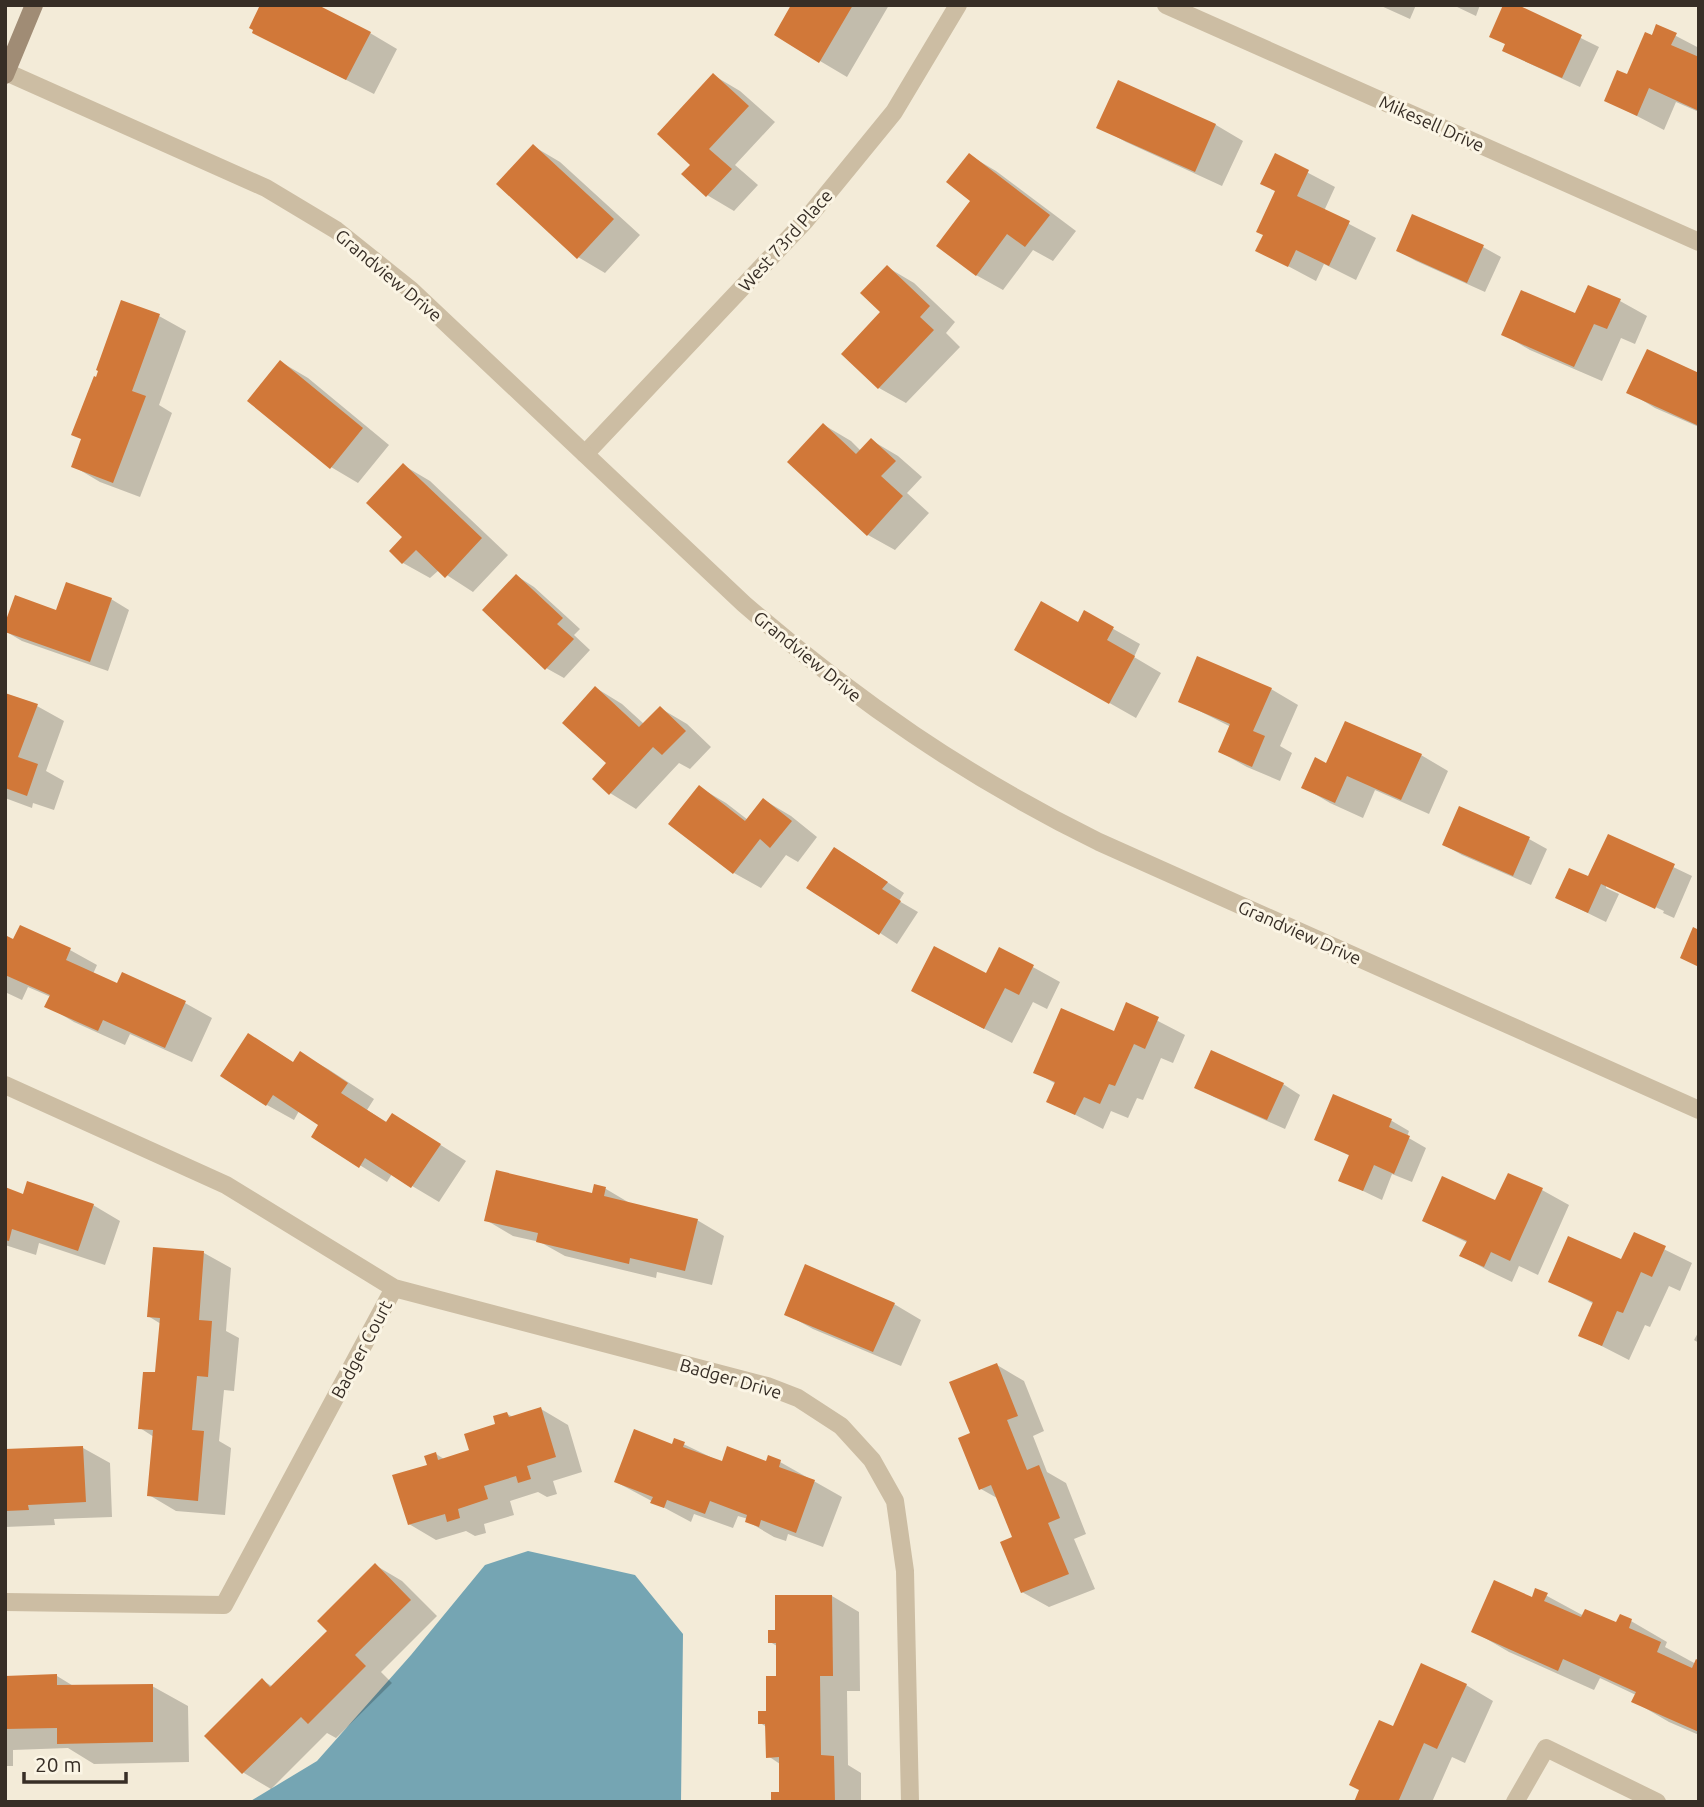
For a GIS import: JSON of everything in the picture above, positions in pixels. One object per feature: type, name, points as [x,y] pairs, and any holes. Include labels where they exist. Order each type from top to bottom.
[{"type":"main road","points":[[6,73],[34,5]]},
{"type":"street","name":"West 73rd Place","points":[[584,454],[805,221],[894,112],[958,5]]},
{"type":"street","name":"Mikesell Drive","points":[[1166,5],[1699,242]]},
{"type":"street","name":"Grandview Drive","points":[[6,73],[266,188],[336,230],[411,290],[744,604],[805,656],[919,740],[987,782],[1099,842],[1699,1110]]},
{"type":"street","name":"Badger Court","points":[[5,1085],[226,1185],[394,1287],[224,1605],[5,1602]]},
{"type":"street","name":"Badger Drive","points":[[394,1287],[766,1386],[813,1406],[841,1426],[862,1446],[895,1501],[902,1540],[910,1802]]},
{"type":"street","points":[[1515,1802],[1546,1748],[1657,1802]]},
{"type":"water","points":[[528,1551],[635,1575],[683,1634],[681,1802],[249,1802],[317,1761],[411,1655],[485,1565]]},
{"type":"building","points":[[260,5],[318,5],[371,32],[346,80],[252,33],[253,30],[249,28]]},
{"type":"building","points":[[791,5],[853,5],[819,63],[774,35]]},
{"type":"building","points":[[1503,5],[1518,5],[1582,35],[1562,78],[1502,51],[1505,44],[1489,37]]},
{"type":"building","points":[[1656,24],[1677,33],[1671,45],[1699,57],[1699,111],[1649,88],[1637,116],[1604,101],[1617,70],[1627,74],[1645,32],[1652,35]]},
{"type":"building","points":[[713,73],[749,106],[709,149],[732,169],[706,197],[681,174],[690,165],[657,134]]},
{"type":"building","points":[[1118,80],[1216,124],[1195,172],[1096,128]]},
{"type":"building","points":[[533,144],[614,219],[577,259],[496,184]]},
{"type":"building","points":[[969,153],[1050,215],[1025,247],[1007,234],[976,276],[936,246],[970,201],[946,182]]},
{"type":"building","points":[[1275,153],[1309,170],[1297,196],[1350,221],[1329,266],[1296,250],[1288,267],[1255,251],[1263,235],[1256,232],[1275,191],[1260,184]]},
{"type":"building","points":[[1412,214],[1484,245],[1467,283],[1396,251]]},
{"type":"building","points":[[887,265],[930,306],[920,317],[934,330],[878,389],[841,354],[880,312],[860,293]]},
{"type":"building","points":[[1588,285],[1621,299],[1607,329],[1594,324],[1574,367],[1501,335],[1521,290],[1575,313]]},
{"type":"building","points":[[121,300],[160,314],[132,391],[146,396],[113,483],[71,467],[81,439],[71,435],[94,376],[96,377],[96,370]]},
{"type":"building","points":[[1647,349],[1699,373],[1699,426],[1626,393]]},
{"type":"building","points":[[280,360],[363,428],[330,469],[247,401]]},
{"type":"building","points":[[823,423],[856,454],[871,438],[896,461],[881,476],[903,496],[867,536],[787,462]]},
{"type":"building","points":[[403,463],[482,538],[445,578],[416,550],[402,564],[389,551],[402,537],[366,503]]},
{"type":"building","points":[[516,574],[563,618],[557,624],[574,639],[545,670],[482,610]]},
{"type":"building","points":[[66,582],[112,598],[90,662],[5,632],[5,623],[15,595],[56,610]]},
{"type":"building","points":[[1041,601],[1078,622],[1084,610],[1114,627],[1107,640],[1135,656],[1109,704],[1014,650]]},
{"type":"building","points":[[1197,656],[1272,688],[1253,731],[1265,736],[1252,767],[1218,752],[1230,724],[1178,702]]},
{"type":"building","points":[[595,686],[639,727],[660,706],[686,731],[662,755],[653,747],[609,795],[592,779],[606,763],[562,723]]},
{"type":"building","points":[[5,693],[38,704],[18,757],[38,764],[27,796],[5,788]]},
{"type":"building","points":[[1345,721],[1422,754],[1401,800],[1347,776],[1335,803],[1301,788],[1315,757],[1326,763]]},
{"type":"building","points":[[699,785],[745,821],[763,798],[792,821],[770,848],[760,839],[733,874],[668,824]]},
{"type":"building","points":[[1459,806],[1530,837],[1513,876],[1442,845]]},
{"type":"building","points":[[1608,834],[1675,864],[1655,909],[1601,884],[1588,913],[1555,898],[1569,868],[1588,876]]},
{"type":"building","points":[[834,847],[888,882],[882,889],[901,901],[879,935],[806,888]]},
{"type":"building","points":[[20,925],[71,948],[66,960],[117,983],[122,972],[186,1001],[165,1048],[103,1020],[98,1031],[44,1007],[50,995],[5,975],[5,935],[13,939]]},
{"type":"building","points":[[1693,927],[1699,930],[1699,967],[1680,958]]},
{"type":"building","points":[[934,946],[986,973],[999,947],[1034,965],[1019,995],[1005,988],[984,1029],[911,991]]},
{"type":"building","points":[[1126,1002],[1159,1017],[1145,1049],[1134,1044],[1115,1086],[1109,1084],[1100,1104],[1084,1097],[1075,1115],[1046,1102],[1055,1082],[1033,1073],[1061,1008],[1114,1031]]},
{"type":"building","points":[[248,1033],[293,1062],[300,1051],[348,1083],[341,1093],[386,1122],[392,1113],[441,1144],[411,1188],[365,1158],[359,1168],[311,1137],[318,1125],[273,1095],[266,1106],[220,1076]]},
{"type":"building","points":[[1211,1050],[1284,1083],[1267,1120],[1194,1088]]},
{"type":"building","points":[[1333,1094],[1392,1119],[1389,1127],[1410,1136],[1394,1174],[1374,1165],[1363,1191],[1338,1181],[1349,1155],[1314,1140]]},
{"type":"building","points":[[496,1170],[592,1193],[594,1184],[606,1187],[604,1196],[698,1219],[685,1271],[630,1258],[629,1264],[536,1242],[538,1233],[484,1221]]},
{"type":"building","points":[[1508,1173],[1543,1188],[1510,1261],[1491,1252],[1484,1267],[1459,1256],[1467,1241],[1422,1221],[1442,1176],[1495,1200]]},
{"type":"building","points":[[27,1181],[94,1204],[78,1251],[12,1229],[9,1241],[5,1240],[5,1187],[23,1194]]},
{"type":"building","points":[[1634,1232],[1666,1246],[1652,1277],[1641,1272],[1623,1313],[1617,1311],[1602,1346],[1578,1336],[1593,1302],[1548,1282],[1568,1236],[1621,1259]]},
{"type":"building","points":[[153,1247],[204,1251],[199,1320],[212,1321],[208,1377],[197,1376],[192,1430],[204,1431],[198,1501],[147,1496],[153,1430],[138,1429],[143,1372],[155,1372],[160,1318],[147,1317]]},
{"type":"building","points":[[805,1264],[895,1303],[873,1352],[784,1315]]},
{"type":"building","points":[[997,1363],[1018,1416],[1007,1420],[1027,1470],[1039,1465],[1060,1518],[1048,1523],[1069,1574],[1021,1593],[1000,1542],[1012,1537],[991,1485],[979,1490],[958,1438],[970,1433],[949,1382]]},
{"type":"building","points":[[541,1407],[556,1457],[527,1466],[531,1479],[518,1483],[516,1476],[484,1486],[488,1499],[458,1509],[460,1518],[447,1522],[445,1514],[408,1525],[392,1475],[427,1465],[424,1456],[436,1452],[438,1460],[469,1450],[464,1434],[495,1424],[493,1416],[507,1412],[509,1417]]},
{"type":"building","points":[[634,1429],[672,1444],[674,1438],[685,1442],[683,1447],[722,1461],[727,1446],[766,1461],[768,1455],[781,1460],[779,1467],[815,1480],[796,1533],[761,1520],[759,1527],[745,1522],[747,1515],[710,1501],[705,1514],[667,1500],[664,1508],[650,1503],[653,1497],[614,1482]]},
{"type":"building","points":[[83,1446],[86,1502],[28,1505],[29,1510],[5,1511],[5,1449]]},
{"type":"building","points":[[375,1563],[411,1600],[355,1655],[366,1666],[308,1724],[301,1717],[242,1774],[204,1736],[262,1678],[270,1687],[327,1631],[317,1621]]},
{"type":"building","points":[[1494,1580],[1532,1597],[1535,1588],[1548,1593],[1544,1601],[1581,1617],[1585,1609],[1616,1622],[1620,1614],[1632,1619],[1629,1628],[1661,1642],[1657,1652],[1692,1668],[1696,1659],[1699,1661],[1699,1732],[1631,1702],[1636,1692],[1563,1659],[1558,1671],[1471,1632]]},
{"type":"building","points":[[775,1595],[832,1595],[833,1676],[820,1676],[821,1755],[834,1756],[835,1802],[771,1802],[771,1792],[779,1792],[779,1757],[766,1758],[765,1724],[758,1724],[758,1711],[766,1711],[766,1676],[776,1676],[776,1643],[768,1643],[768,1630],[775,1630]]},
{"type":"building","points":[[1421,1663],[1467,1684],[1437,1749],[1424,1743],[1398,1802],[1354,1802],[1359,1790],[1349,1785],[1379,1720],[1393,1726]]},
{"type":"building","points":[[57,1674],[57,1685],[153,1684],[153,1742],[57,1744],[57,1728],[5,1729],[5,1676]]}]
